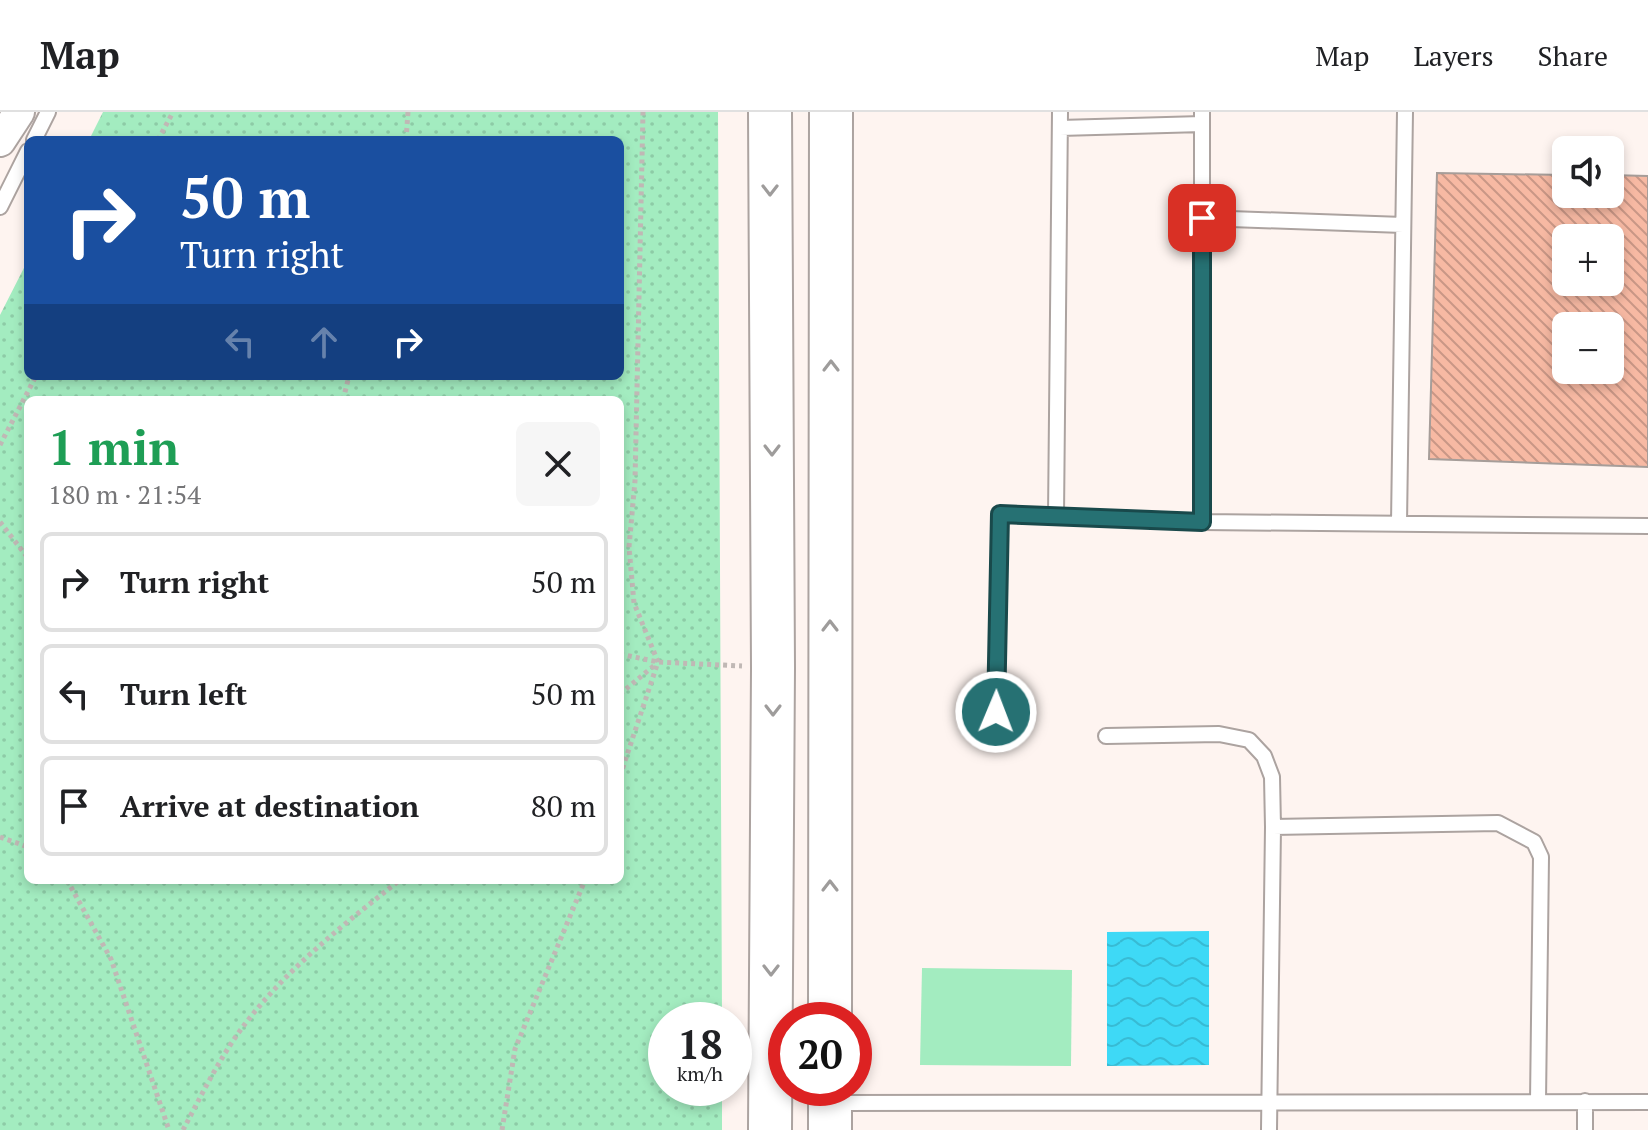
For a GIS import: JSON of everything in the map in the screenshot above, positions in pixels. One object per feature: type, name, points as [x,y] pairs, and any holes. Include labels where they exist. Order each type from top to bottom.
[{"type":"street","points":[[0,141],[19,112]]},
{"type":"street","points":[[770,112],[773,668],[770,1130]]},
{"type":"street","points":[[830,1002],[831,112]]},
{"type":"lane","points":[[36,136],[48,112]]},
{"type":"lane","points":[[1056,516],[1060,112]]},
{"type":"lane","points":[[1399,523],[1405,112]]},
{"type":"lane","points":[[1060,128],[1202,118],[1202,522]]},
{"type":"lane","points":[[0,207],[24,159]]},
{"type":"lane","points":[[1202,218],[1403,225]]},
{"type":"lane","points":[[996,712],[1000,514],[1202,522],[1648,526]]},
{"type":"lane","points":[[1106,736],[1219,734],[1249,740],[1264,756],[1272,777],[1273,827],[1269,1130]]},
{"type":"lane","points":[[1273,827],[1498,823],[1534,842],[1541,857],[1538,1101]]},
{"type":"lane","points":[[830,1107],[1269,1100],[1648,1102]]},
{"type":"lane","points":[[1585,1101],[1585,1130]]},
{"type":"path","points":[[160,136],[173,112]]},
{"type":"path","points":[[406,136],[408,112]]},
{"type":"path","points":[[624,764],[658,662],[634,603],[629,547],[635,481],[643,112]]},
{"type":"path","points":[[0,445],[24,399]]},
{"type":"path","points":[[0,522],[24,553]]},
{"type":"path","points":[[624,655],[658,662],[773,668]]},
{"type":"path","points":[[624,691],[658,662]]},
{"type":"path","points":[[0,837],[24,846]]},
{"type":"path","points":[[69,884],[111,959],[169,1130]]},
{"type":"path","points":[[183,1130],[241,1029],[279,984],[352,917],[395,884]]},
{"type":"path","points":[[502,1130],[515,1049],[583,884]]},
{"type":"green space","points":[[103,112],[718,112],[722,1002],[648,1002],[648,1106],[722,1106],[722,1130],[0,1130],[0,315],[24,268],[24,380],[624,380],[624,136],[91,136]]},
{"type":"green space","points":[[922,968],[1072,970],[1071,1066],[920,1065]]},
{"type":"water","points":[[1209,931],[1209,1065],[1107,1066],[1107,932]]},
{"type":"building","points":[[1437,173],[1552,175],[1552,208],[1624,208],[1624,175],[1648,176],[1648,467],[1429,459]]},
{"type":"route","points":[[996,712],[1000,514],[1202,522],[1202,218]]}]
